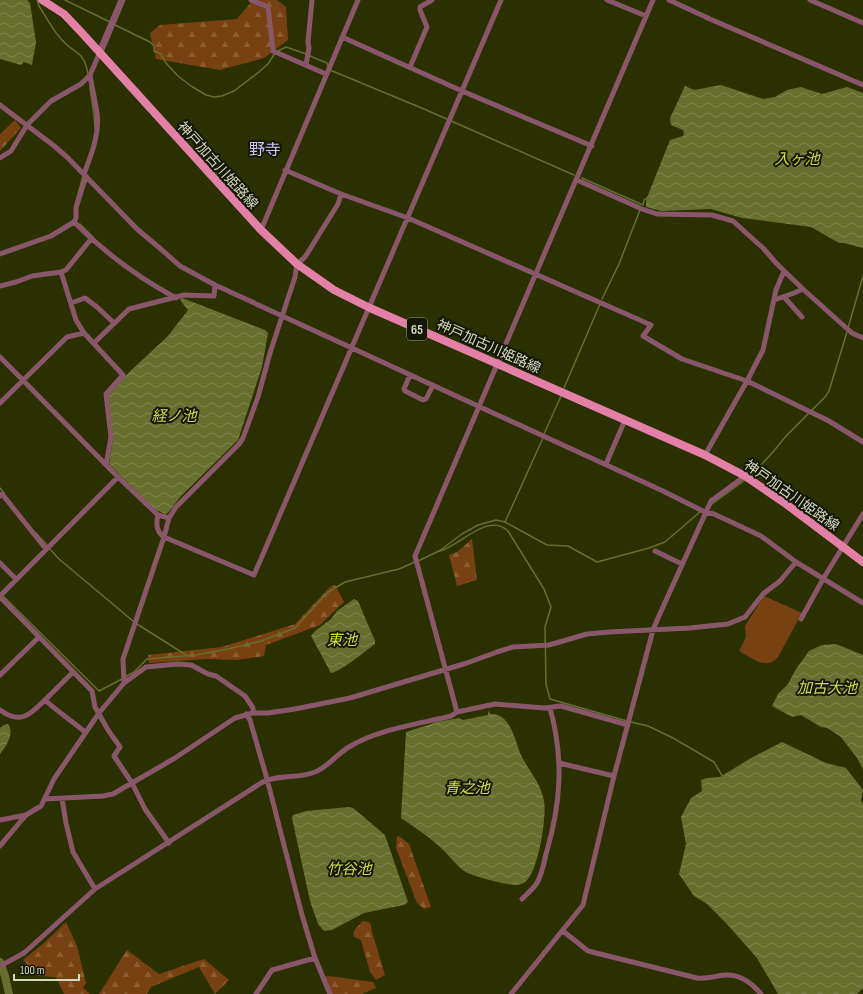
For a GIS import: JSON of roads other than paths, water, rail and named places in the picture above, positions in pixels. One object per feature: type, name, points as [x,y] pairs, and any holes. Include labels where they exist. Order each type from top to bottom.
[{"type":"main road","name":"神戸加古川姫路線","points":[[42,0],[64,14],[260,230],[297,264],[334,290],[370,308],[705,455],[745,476],[786,504],[863,562]]},
{"type":"street","points":[[0,158],[11,151],[27,125],[51,101],[81,84],[90,75],[122,0]]},
{"type":"street","points":[[252,0],[268,7],[273,51],[326,74]]},
{"type":"street","points":[[306,65],[312,0]]},
{"type":"street","points":[[260,230],[358,0]]},
{"type":"street","points":[[410,67],[427,28],[420,7],[432,0]]},
{"type":"street","points":[[158,515],[156,525],[161,535],[164,537],[254,576],[501,0]]},
{"type":"street","points":[[607,0],[646,16]]},
{"type":"street","points":[[457,712],[415,556],[592,146],[653,0]]},
{"type":"street","points":[[669,0],[863,85]]},
{"type":"street","points":[[810,0],[863,23]]},
{"type":"street","points":[[342,37],[462,91],[592,146]]},
{"type":"street","points":[[0,254],[51,236],[74,222],[76,218],[76,208],[94,147],[96,135],[97,114],[90,75]]},
{"type":"street","points":[[0,105],[53,145],[138,229],[180,266],[215,285],[606,464],[705,512],[714,514],[761,536],[796,562],[824,578],[863,604]]},
{"type":"street","points":[[285,170],[341,194],[408,218],[651,325],[643,336],[682,359],[747,381],[830,421],[863,442]]},
{"type":"street","points":[[577,180],[642,209],[657,214],[712,215],[733,221],[803,289],[852,333],[863,338]]},
{"type":"street","points":[[124,683],[123,660],[169,518],[176,507],[239,444],[243,438],[258,397],[270,353],[295,277],[297,264],[305,257],[338,204],[341,194]]},
{"type":"street","points":[[74,222],[91,239],[154,286],[176,298]]},
{"type":"street","points":[[0,286],[32,276],[66,270],[91,239]]},
{"type":"street","points":[[705,455],[763,350],[776,290],[784,271]]},
{"type":"street","points":[[61,272],[76,320],[84,333],[123,375],[106,394],[111,437],[106,465]]},
{"type":"street","points":[[94,343],[128,309],[184,295],[214,296],[215,285]]},
{"type":"street","points":[[774,300],[803,289]]},
{"type":"street","points":[[784,297],[802,317]]},
{"type":"street","points":[[71,303],[85,298],[98,307],[114,323]]},
{"type":"street","points":[[0,403],[67,337],[84,333]]},
{"type":"street","points":[[0,357],[118,477],[158,515],[169,518]]},
{"type":"street","points":[[410,375],[404,389],[405,391],[423,400],[426,399],[433,386]]},
{"type":"street","points":[[606,464],[625,420]]},
{"type":"street","points":[[511,994],[583,905],[614,776],[653,630],[711,501],[745,476]]},
{"type":"street","points":[[118,477],[16,579],[0,597],[92,691],[95,707],[120,747],[114,756],[132,783],[145,809],[169,843]]},
{"type":"street","points":[[0,496],[2,494],[46,549]]},
{"type":"street","points":[[801,619],[842,547],[863,514]]},
{"type":"street","points":[[655,551],[682,564]]},
{"type":"street","points":[[45,799],[103,796],[113,794],[175,758],[235,718],[246,714],[268,713],[295,709],[350,698],[446,670],[513,647],[547,645],[587,634],[626,630],[690,628],[728,624],[745,617],[763,594],[780,581],[796,562]]},
{"type":"street","points":[[0,563],[16,579]]},
{"type":"street","points":[[0,675],[39,637]]},
{"type":"street","points":[[0,846],[26,815],[41,806],[54,779],[99,713],[124,683],[146,666],[178,664],[191,665],[208,674],[216,676],[245,696],[253,708],[253,713]]},
{"type":"street","points":[[0,710],[14,717],[30,715],[73,672]]},
{"type":"street","points":[[45,700],[85,732]]},
{"type":"street","points":[[0,966],[24,953],[95,889],[267,779],[309,774],[319,770],[348,747],[372,736],[451,716],[457,712],[495,704],[544,708],[561,706],[629,723]]},
{"type":"street","points":[[522,899],[537,883],[553,831],[558,803],[558,744],[550,708]]},
{"type":"street","points":[[246,714],[250,720],[267,779],[294,888],[315,958],[330,994]]},
{"type":"street","points":[[558,762],[614,776]]},
{"type":"street","points":[[62,799],[73,852],[95,889]]},
{"type":"street","points":[[0,820],[26,815]]},
{"type":"street","points":[[563,931],[588,951],[697,978],[708,979],[727,975],[737,977],[753,985],[761,994]]},
{"type":"street","points":[[256,994],[272,970],[315,958]]},
{"type":"water","points":[[0,0],[27,0],[30,3],[36,42],[32,65],[24,62],[21,65],[0,59]]},
{"type":"water","name":"入ヶ池","points":[[721,85],[763,99],[775,97],[787,90],[801,87],[822,94],[847,87],[863,93],[863,248],[839,243],[811,227],[742,218],[711,209],[661,211],[646,207],[646,200],[670,140],[683,136],[684,133],[683,130],[671,125],[670,118],[685,86],[694,90]]},
{"type":"water","name":"経ノ池","points":[[182,298],[265,330],[268,333],[262,367],[238,440],[181,496],[168,513],[165,514],[152,507],[109,464],[113,440],[108,395],[124,377],[168,336],[188,310],[180,300]]},
{"type":"water","name":"東池","points":[[354,599],[358,601],[375,644],[347,665],[331,673],[311,636],[331,619],[337,611]]},
{"type":"water","name":"加古大池","points":[[836,644],[863,655],[863,769],[857,758],[841,737],[801,715],[792,717],[772,706],[778,694],[788,684],[796,669],[809,651],[822,645]]},
{"type":"water","name":"青之池","points":[[488,711],[491,714],[503,718],[511,728],[520,753],[540,788],[544,801],[545,809],[543,831],[538,857],[530,877],[524,883],[518,885],[505,884],[489,880],[464,871],[435,843],[401,818],[406,732],[437,722],[459,718],[463,720],[488,715]]},
{"type":"water","points":[[8,724],[11,732],[9,740],[0,754],[0,728]]},
{"type":"water","points":[[782,742],[826,763],[846,768],[863,790],[861,801],[863,803],[863,988],[857,994],[778,994],[757,958],[707,904],[694,896],[679,874],[686,844],[681,817],[691,798],[702,791],[701,780],[720,777],[751,758]]},
{"type":"water","name":"竹谷池","points":[[349,807],[353,808],[385,835],[408,902],[404,905],[364,913],[332,930],[324,931],[318,924],[310,901],[292,818],[293,815],[306,811]]},
{"type":"waterway","points":[[37,0],[39,6],[59,36],[84,61],[88,74]]},
{"type":"waterway","points":[[65,0],[110,22]]},
{"type":"waterway","points":[[115,25],[150,42],[154,46],[154,51],[161,54],[166,63],[178,76],[206,95],[214,97],[222,96],[234,91],[268,64],[275,53]]},
{"type":"waterway","points":[[278,51],[286,47],[306,54]]},
{"type":"waterway","points":[[310,56],[327,63],[328,67]]},
{"type":"waterway","points":[[330,70],[424,109],[574,175]]},
{"type":"waterway","points":[[90,88],[95,129]]},
{"type":"waterway","points":[[75,205],[83,176]]},
{"type":"waterway","points":[[582,178],[643,205],[644,200],[649,196]]},
{"type":"waterway","points":[[602,299],[619,264],[640,210]]},
{"type":"waterway","points":[[80,224],[93,237]]},
{"type":"waterway","points":[[848,328],[863,276]]},
{"type":"waterway","points":[[564,388],[600,304]]},
{"type":"waterway","points":[[751,476],[787,435],[825,397],[829,391],[847,332]]},
{"type":"waterway","points":[[544,434],[561,396]]},
{"type":"waterway","points":[[505,522],[543,438]]},
{"type":"waterway","points":[[712,504],[745,480]]},
{"type":"waterway","points":[[0,488],[4,493]]},
{"type":"waterway","points":[[418,561],[439,551],[462,534],[478,525],[496,520],[505,522],[547,545],[568,546],[597,562],[649,548],[665,542],[701,511]]},
{"type":"waterway","points":[[440,551],[448,548],[474,532],[491,525],[500,526],[508,531],[544,589],[551,607],[545,627],[546,684],[550,699],[627,721]]},
{"type":"waterway","points":[[36,533],[47,545]]},
{"type":"waterway","points":[[49,548],[59,559],[133,621]]},
{"type":"waterway","points":[[125,677],[134,672],[147,659],[196,655],[228,649],[261,641],[295,628],[327,593],[345,582],[399,569],[415,562]]},
{"type":"waterway","points":[[2,595],[99,691],[122,679]]},
{"type":"waterway","points":[[137,624],[186,655]]},
{"type":"waterway","points":[[631,722],[648,726],[673,738],[714,762],[723,777]]},
{"type":"waterway","points":[[0,962],[9,994]]},
{"type":"district","name":"野寺","points":[[265,149]]}]
